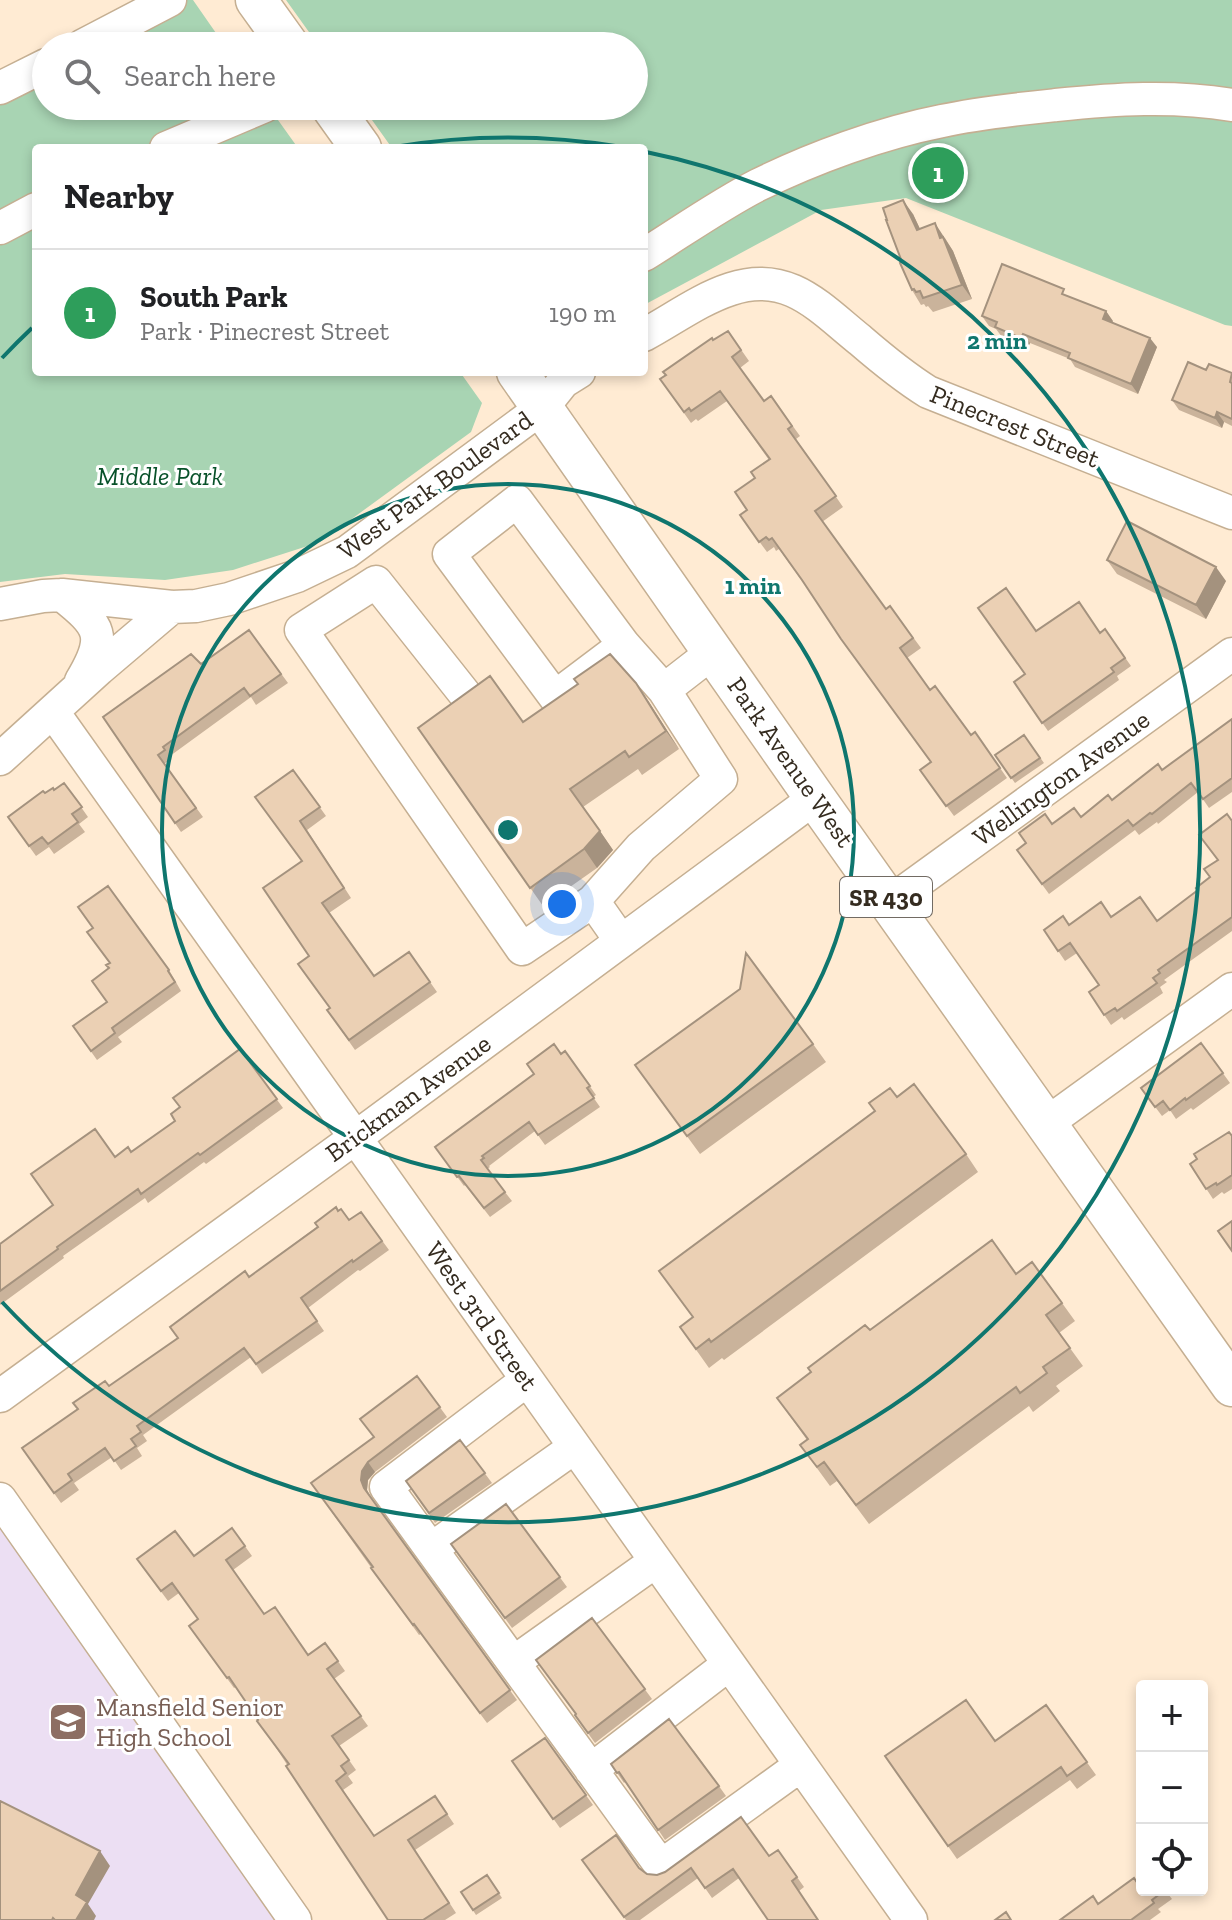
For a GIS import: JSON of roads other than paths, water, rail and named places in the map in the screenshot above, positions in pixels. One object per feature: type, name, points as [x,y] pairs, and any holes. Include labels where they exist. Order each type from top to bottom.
[{"type":"main road","points":[[256,0],[279,32]]},
{"type":"main road","points":[[341,120],[358,144]]},
{"type":"main road","name":"Park Avenue West","points":[[520,376],[815,798],[1230,1379]]},
{"type":"street","points":[[109,32],[170,0]]},
{"type":"street","points":[[0,88],[32,72]]},
{"type":"street","points":[[648,253],[783,174],[881,136],[938,121],[1104,100],[1165,98],[1232,105]]},
{"type":"street","points":[[175,144],[232,120]]},
{"type":"street","points":[[0,228],[32,211]]},
{"type":"street","name":"Pinecrest Street","points":[[648,333],[732,288],[764,283],[782,285],[824,309],[905,377],[928,392],[1232,513]]},
{"type":"street","points":[[543,407],[563,382],[573,376]]},
{"type":"street","name":"West Park Boulevard","points":[[0,604],[62,595],[172,607],[196,606],[229,599],[297,576],[347,552],[543,407]]},
{"type":"street","points":[[376,582],[301,630],[522,949],[593,901],[641,847],[721,779],[664,690],[624,645],[517,501],[449,554],[555,697],[624,645]]},
{"type":"street","points":[[347,552],[376,582],[464,693]]},
{"type":"street","points":[[62,595],[95,627],[98,644],[93,661],[64,702]]},
{"type":"street","points":[[0,759],[172,607]]},
{"type":"street","points":[[664,690],[713,652]]},
{"type":"street","name":"Wellington Avenue","points":[[890,902],[1232,654]]},
{"type":"street","name":"West 3rd Street","points":[[64,702],[355,1138],[911,1920]]},
{"type":"street","name":"Brickman Avenue","points":[[0,1396],[815,798]]},
{"type":"street","points":[[593,901],[621,941]]},
{"type":"street","points":[[1047,1123],[1232,989]]},
{"type":"street","points":[[527,1380],[386,1487],[661,1866],[801,1765]]},
{"type":"street","points":[[431,1549],[575,1447]]},
{"type":"street","points":[[0,1499],[295,1920]]},
{"type":"street","points":[[514,1662],[656,1561]]},
{"type":"street","points":[[591,1770],[729,1664]]},
{"type":"place","name":"South Park","points":[[938,173]]},
{"type":"place","name":"Mansfield Senior High School","points":[[68,1722]]},
{"type":"park label","name":"Middle Park","points":[[160,476]]}]
